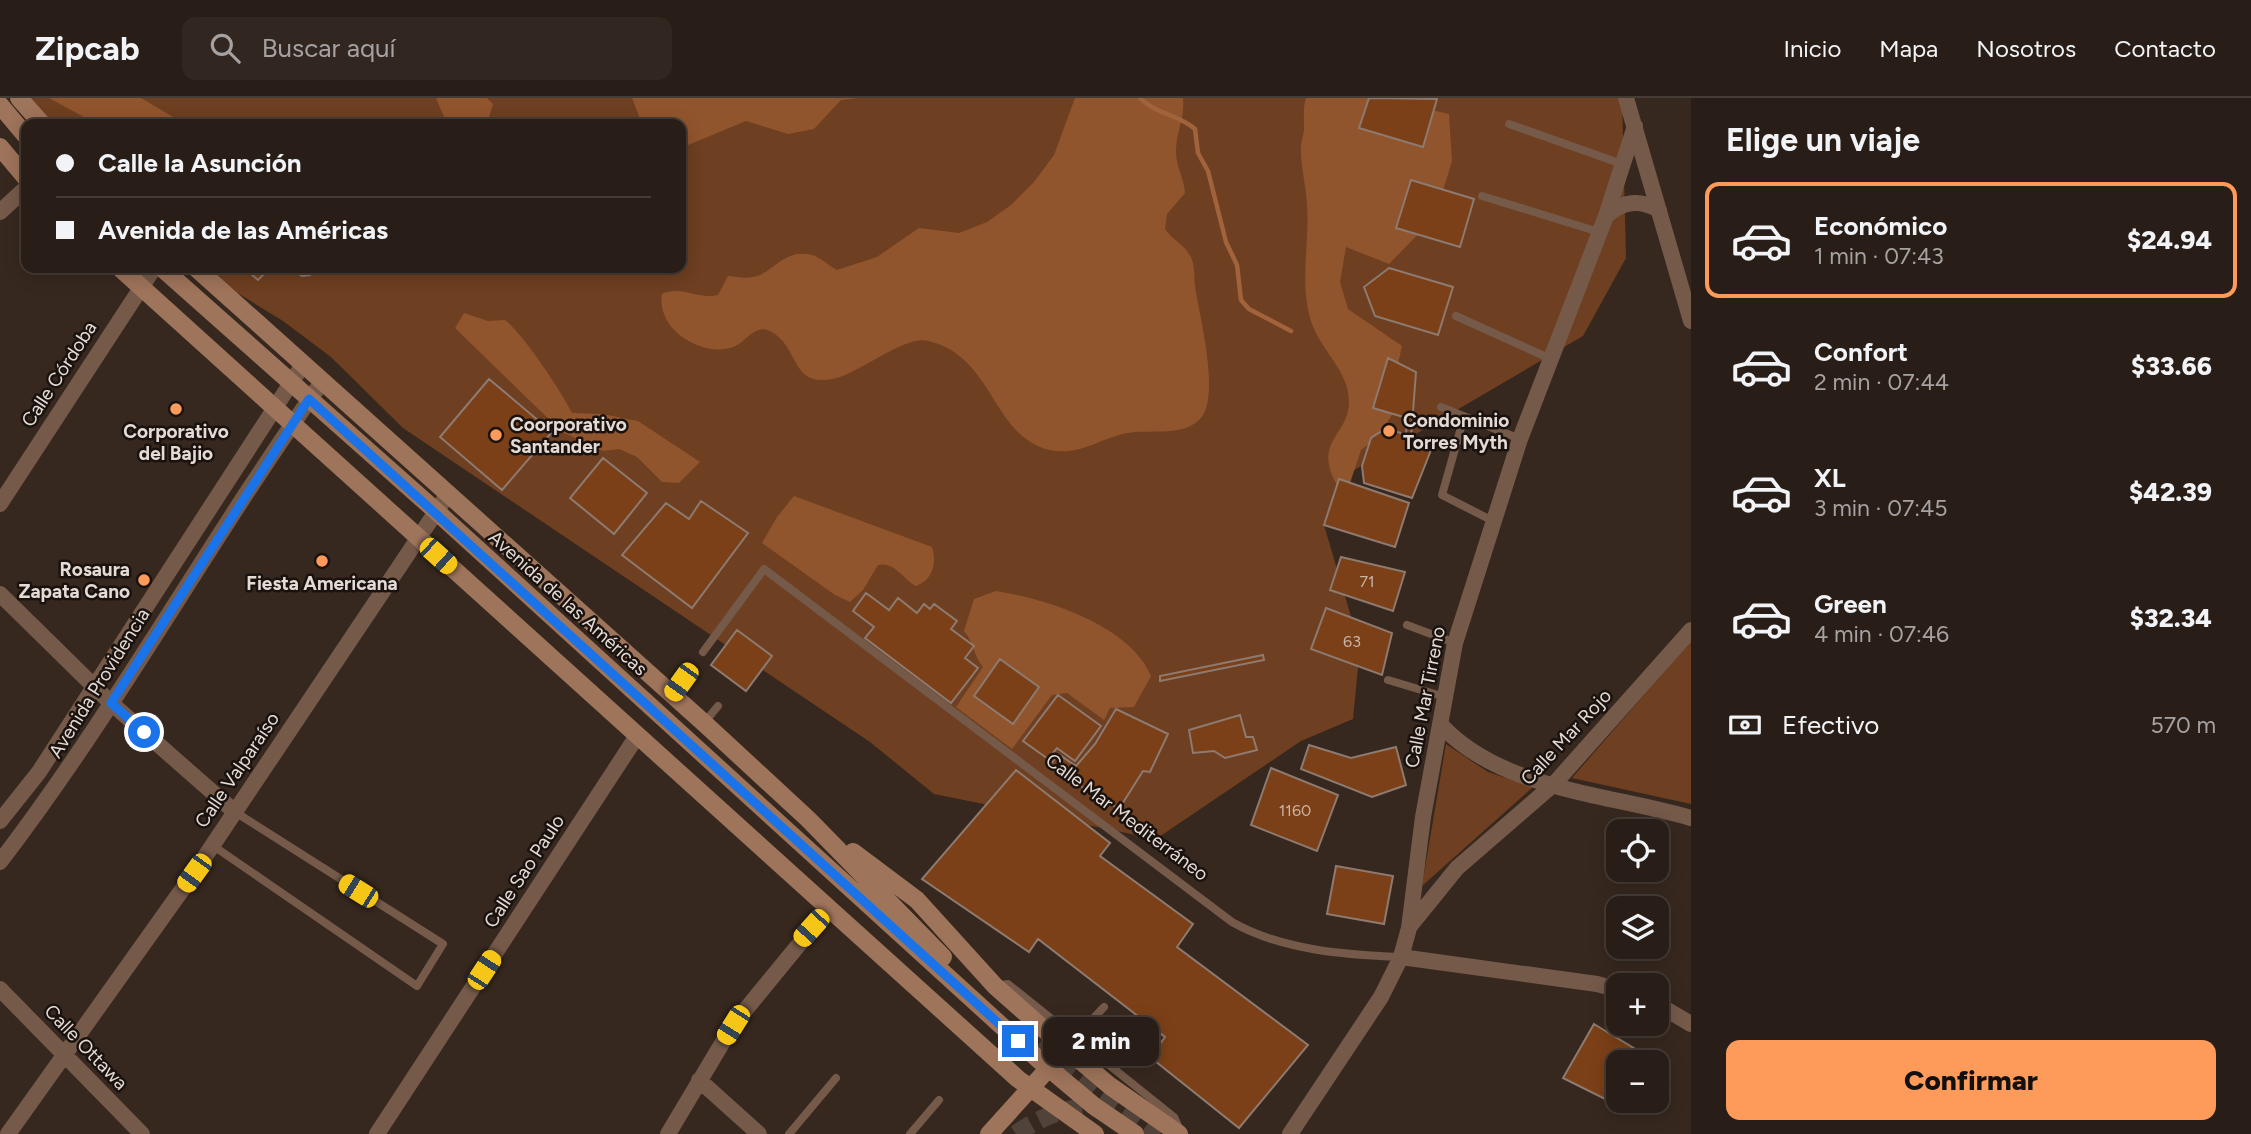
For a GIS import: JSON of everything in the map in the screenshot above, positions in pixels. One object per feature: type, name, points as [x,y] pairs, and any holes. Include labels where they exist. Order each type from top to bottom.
[{"type":"main road","points":[[19,98],[38,119]]},
{"type":"main road","points":[[0,105],[21,130]]},
{"type":"main road","points":[[0,147],[21,171]]},
{"type":"main road","points":[[125,273],[1075,1129],[1095,1134]]},
{"type":"main road","name":"Avenida de las Américas","points":[[168,273],[437,512],[1049,1068],[1094,1106],[1135,1134]]},
{"type":"main road","name":"Avenida de las Américas","points":[[201,273],[302,366],[705,723],[808,819],[940,955],[1039,1044]]},
{"type":"main road","name":"Avenida de las Américas","points":[[808,819],[917,900],[995,986],[1071,1043],[1110,1086],[1180,1134]]},
{"type":"main road","points":[[989,1134],[1071,1043]]},
{"type":"main road","points":[[1075,1129],[1110,1086]]},
{"type":"street","points":[[1626,98],[1691,321]]},
{"type":"street","name":"Calle Mar Tirreno","points":[[1290,1134],[1381,997],[1401,957],[1409,928],[1423,817],[1455,643],[1520,439],[1606,216],[1634,126]]},
{"type":"street","points":[[0,212],[21,193]]},
{"type":"street","points":[[1606,216],[1630,202],[1648,204],[1659,210]]},
{"type":"street","name":"Calle Córdoba","points":[[0,504],[150,273]]},
{"type":"street","name":"Avenida Providencia","points":[[0,821],[39,772],[302,366]]},
{"type":"street","name":"Avenida Providencia","points":[[0,862],[58,786],[322,382]]},
{"type":"street","name":"Calle Valparaíso","points":[[8,1134],[235,812],[448,494]]},
{"type":"street","points":[[0,594],[111,703],[235,812]]},
{"type":"street","name":"Calle Mar Rojo","points":[[1409,928],[1457,868],[1555,784],[1691,630]]},
{"type":"street","points":[[1441,725],[1465,748],[1501,770],[1691,818]]},
{"type":"street","name":"Calle Sao Paulo","points":[[377,1134],[637,736]]},
{"type":"street","points":[[668,1134],[699,1080],[757,993],[828,909]]},
{"type":"street","name":"Calle Mar Mediterráneo","points":[[1401,957],[1606,986]]},
{"type":"street","name":"Calle Ottawa","points":[[0,989],[142,1134]]},
{"type":"street","points":[[1669,1011],[1691,1024]]},
{"type":"street","points":[[699,1080],[759,1134]]},
{"type":"lane","points":[[1509,124],[1622,164]]},
{"type":"lane","points":[[1482,196],[1599,232]]},
{"type":"lane","points":[[1457,316],[1550,359]]},
{"type":"lane","points":[[1441,407],[1520,439]]},
{"type":"lane","points":[[1464,417],[1442,495],[1493,521]]},
{"type":"lane","name":"Calle Mar Mediterráneo","points":[[703,652],[764,569],[1231,922],[1256,936],[1285,944],[1401,957]]},
{"type":"lane","points":[[1407,625],[1455,643]]},
{"type":"lane","points":[[673,694],[690,671]]},
{"type":"lane","points":[[1388,680],[1445,697]]},
{"type":"lane","points":[[705,723],[718,706]]},
{"type":"lane","points":[[212,845],[417,986],[443,944],[235,812]]},
{"type":"lane","points":[[1104,1007],[1071,1043],[1174,1118],[1180,1134]]},
{"type":"lane","points":[[789,1134],[836,1077]]},
{"type":"lane","points":[[910,1134],[939,1100]]},
{"type":"shaded area","points":[[29,98],[1622,98],[1626,258],[1583,336],[1339,479],[1324,525],[1360,647],[1353,719],[1301,741],[1156,839],[934,794],[870,742],[403,428],[331,357],[283,321],[205,273],[686,273],[686,119],[41,119]]},
{"type":"shaded area","points":[[49,98],[141,98],[177,119],[85,119]]},
{"type":"shaded area","points":[[436,98],[487,98],[493,104],[488,119],[445,119]]},
{"type":"shaded area","points":[[632,98],[860,98],[841,100],[814,129],[788,134],[746,121],[686,146],[686,119],[640,119]]},
{"type":"shaded area","points":[[1075,98],[1183,98],[1176,155],[1185,193],[1167,214],[1165,229],[1187,251],[1192,260],[1207,356],[1209,394],[1206,409],[1192,425],[1174,431],[1127,433],[1083,448],[1056,451],[1035,445],[1019,433],[968,363],[950,350],[928,341],[908,343],[847,374],[822,380],[803,373],[780,338],[770,331],[764,329],[754,332],[730,348],[705,348],[682,337],[666,318],[662,294],[676,291],[703,296],[718,295],[728,276],[758,276],[796,254],[815,256],[837,270],[877,257],[919,228],[959,233],[987,222],[1011,205],[1034,182],[1054,155]]},
{"type":"shaded area","points":[[1306,98],[1381,98],[1449,114],[1452,161],[1435,217],[1389,264],[1346,247],[1340,282],[1348,309],[1402,346],[1394,382],[1397,407],[1378,437],[1361,450],[1348,489],[1338,487],[1328,459],[1333,440],[1347,414],[1348,391],[1339,370],[1315,331],[1306,292],[1308,219],[1301,145]]},
{"type":"shaded area","points":[[464,313],[488,321],[505,320],[513,327],[560,391],[572,413],[602,414],[638,421],[700,462],[679,483],[662,482],[637,457],[619,449],[603,451],[562,432],[455,328]]},
{"type":"shaded area","points":[[794,496],[932,547],[934,565],[930,575],[916,586],[889,565],[878,565],[863,590],[850,602],[835,595],[762,543],[777,517]]},
{"type":"shaded area","points":[[996,591],[1038,600],[1084,617],[1125,642],[1140,658],[1151,676],[1134,707],[1110,708],[1104,720],[1067,693],[1052,695],[1012,749],[956,707],[983,667],[964,631],[974,599]]},
{"type":"shaded area","points":[[1691,641],[1691,804],[1572,778]]},
{"type":"shaded area","points":[[1446,744],[1488,772],[1533,787],[1422,886]]},
{"type":"building","points":[[1369,98],[1437,99],[1423,147],[1359,128]]},
{"type":"building","points":[[1411,180],[1474,199],[1460,247],[1396,228]]},
{"type":"building","points":[[1389,268],[1453,287],[1438,335],[1375,316],[1364,287]]},
{"type":"building","points":[[250,273],[264,274],[258,280]]},
{"type":"building","name":"Condominio Torres Myth","points":[[1388,358],[1416,372],[1411,438],[1433,445],[1412,498],[1364,483],[1362,466],[1371,438],[1388,427],[1406,436],[1407,418],[1373,408]]},
{"type":"building","name":"Coorporativo Santander","points":[[489,379],[552,432],[502,490],[440,437]]},
{"type":"building","points":[[603,458],[647,493],[614,534],[570,498]]},
{"type":"building","points":[[1339,479],[1409,503],[1395,547],[1324,525]]},
{"type":"building","points":[[701,501],[748,533],[692,608],[622,555],[666,503],[689,519]]},
{"type":"building","points":[[1341,557],[1405,572],[1393,611],[1330,590]]},
{"type":"building","points":[[866,593],[889,610],[898,598],[917,613],[924,604],[930,609],[934,604],[957,621],[951,629],[974,646],[965,658],[978,668],[951,703],[865,638],[874,627],[853,611]]},
{"type":"building","points":[[1326,608],[1392,633],[1382,675],[1311,649]]},
{"type":"building","points":[[737,630],[772,656],[746,691],[711,665]]},
{"type":"building","points":[[1263,655],[1264,660],[1160,681],[1160,676]]},
{"type":"building","points":[[1000,659],[1039,687],[1013,724],[974,696]]},
{"type":"building","points":[[1058,695],[1101,726],[1075,761],[1057,748],[1048,759],[1023,741]]},
{"type":"building","points":[[1116,709],[1168,734],[1150,772],[1143,771],[1119,809],[1049,767],[1058,754],[1076,766],[1095,744]]},
{"type":"building","points":[[1240,715],[1246,737],[1253,737],[1257,750],[1225,758],[1214,751],[1193,753],[1189,730]]},
{"type":"building","points":[[1309,745],[1351,758],[1396,747],[1406,785],[1372,797],[1301,769]]},
{"type":"building","points":[[1271,768],[1338,795],[1317,851],[1251,825]]},
{"type":"building","points":[[1016,770],[1110,843],[1100,856],[1193,924],[1177,947],[1308,1045],[1239,1128],[1150,1057],[1165,1037],[1038,939],[1029,952],[922,879]]},
{"type":"building","points":[[1336,866],[1393,876],[1384,924],[1327,914]]},
{"type":"building","points":[[1594,1024],[1606,1031],[1606,1036],[1614,1036],[1637,1050],[1606,1050],[1606,1100],[1563,1078]]},
{"type":"waterway","points":[[1140,98],[1153,108],[1182,120],[1195,129],[1198,153],[1208,171],[1226,242],[1237,265],[1241,300],[1249,309],[1291,331]]},
{"type":"tunnel","points":[[1039,1044],[1096,1090],[1160,1134]]},
{"type":"tunnel","points":[[1016,1134],[1059,1112],[1106,1108]]},
{"type":"place","name":"Corporativo del Bajio","points":[[176,409]]},
{"type":"place","name":"Condominio Torres Myth","points":[[1389,431]]},
{"type":"place","name":"Coorporativo Santander","points":[[496,435]]},
{"type":"place","name":"Fiesta Americana","points":[[322,561]]},
{"type":"place","name":"Rosaura Zapata Cano","points":[[144,580]]},
{"type":"route","points":[[144,732],[111,703],[309,399],[457,530],[1018,1041]]}]
